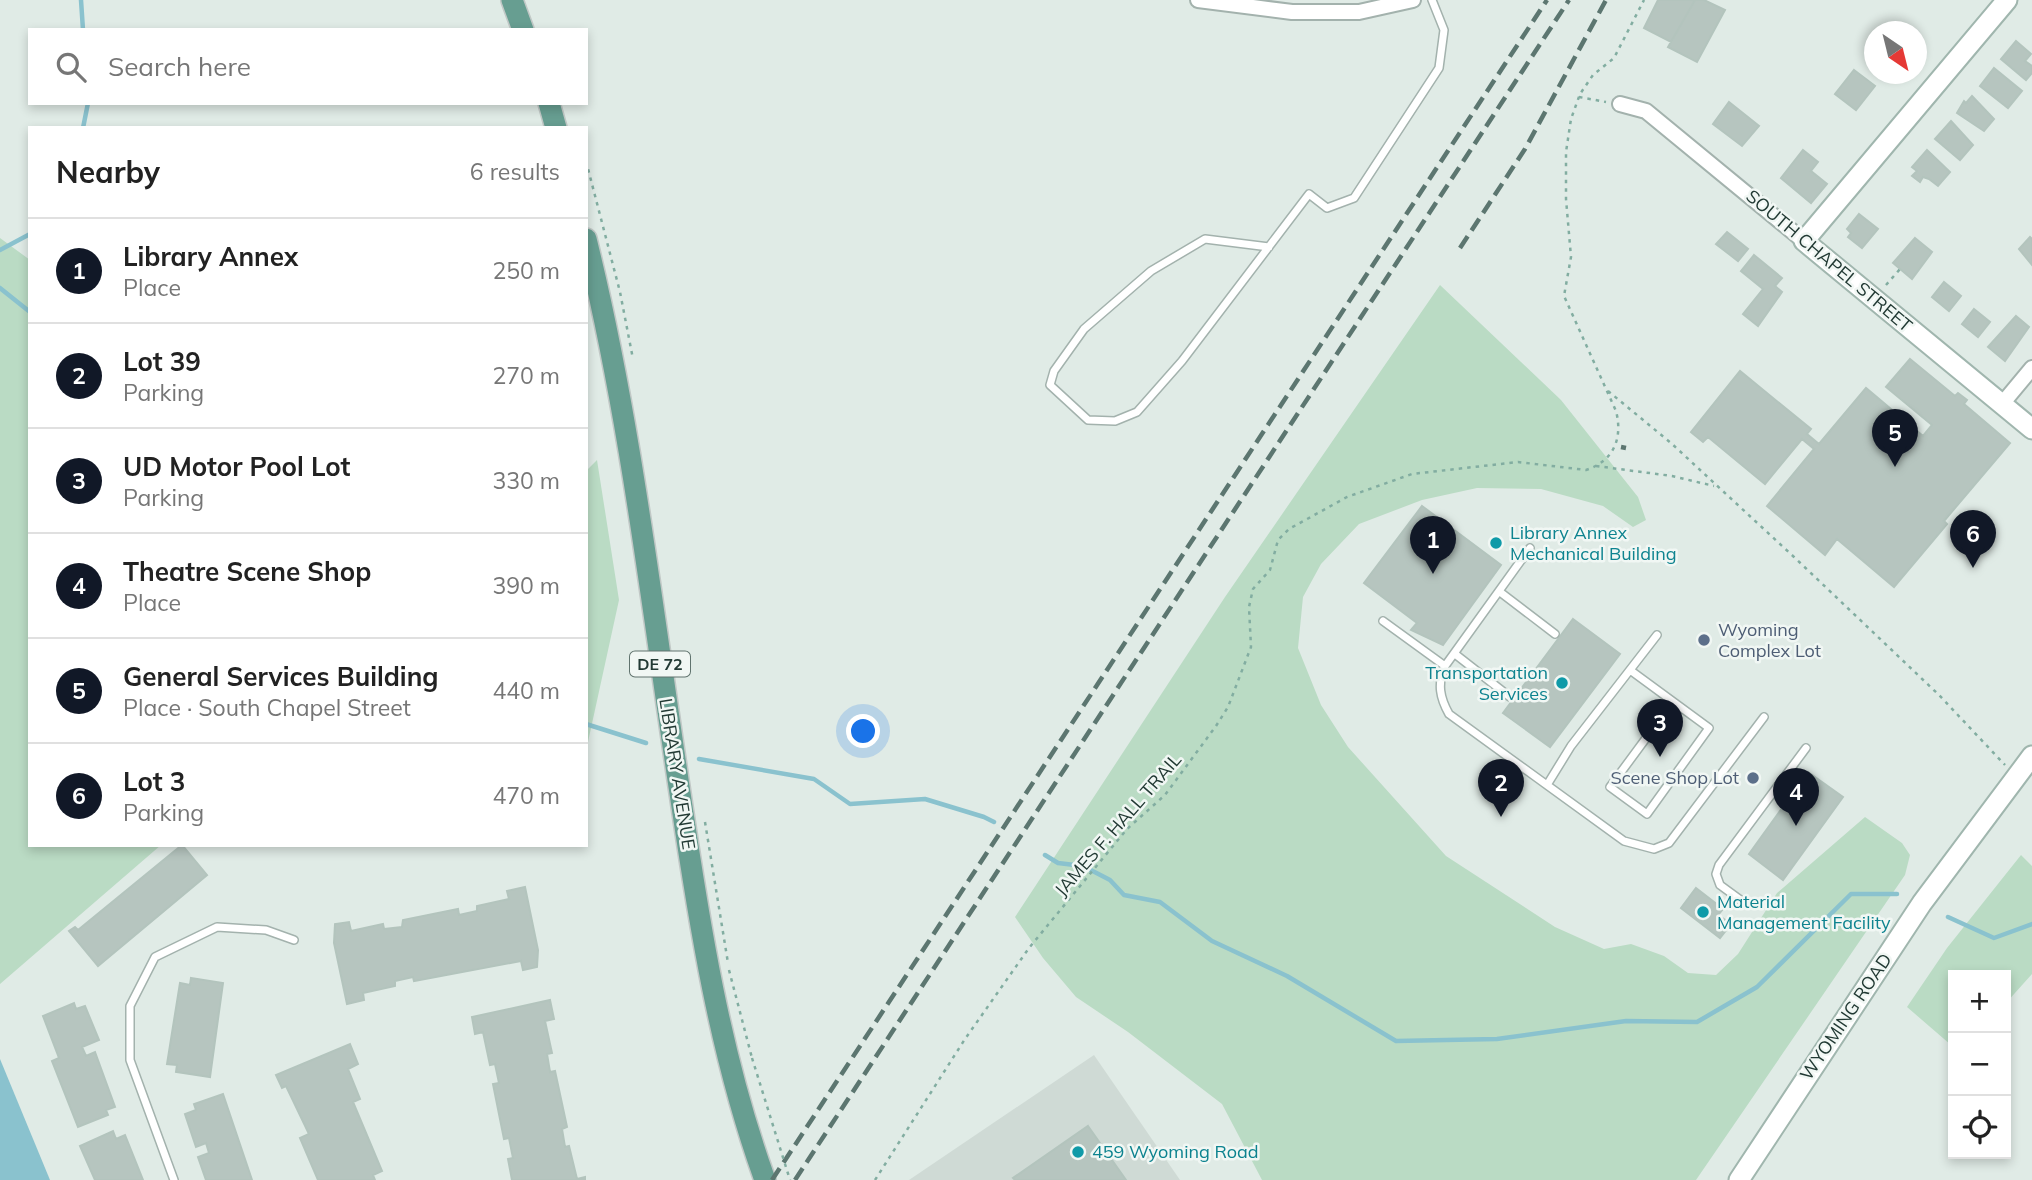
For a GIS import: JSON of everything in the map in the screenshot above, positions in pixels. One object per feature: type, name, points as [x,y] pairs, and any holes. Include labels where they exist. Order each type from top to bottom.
[{"type":"main road","points":[[512,0],[522,28]]},
{"type":"main road","points":[[550,105],[555,126]]},
{"type":"main road","name":"LIBRARY AVENUE","points":[[588,247],[613,353],[688,848],[710,971],[736,1090],[765,1180]]},
{"type":"street","points":[[1198,0],[1292,12],[1359,12],[1413,0]]},
{"type":"street","points":[[1804,241],[2007,0]]},
{"type":"street","name":"SOUTH CHAPEL STREET","points":[[1620,104],[1646,111],[2032,429]]},
{"type":"street","points":[[2002,404],[2032,368]]},
{"type":"street","name":"WYOMING ROAD","points":[[1739,1180],[1922,903],[2032,756]]},
{"type":"lane","points":[[1269,247],[1205,239],[1152,271],[1084,329],[1054,371],[1050,385],[1088,420],[1115,421],[1137,412],[1182,361],[1269,247],[1309,194],[1327,208],[1354,198],[1439,68],[1444,30],[1432,0]]},
{"type":"lane","points":[[1530,548],[1444,666],[1439,688],[1450,714],[1624,841],[1654,849],[1669,843],[1764,716]]},
{"type":"lane","points":[[1500,592],[1555,634]]},
{"type":"lane","points":[[1383,621],[1444,666]]},
{"type":"lane","points":[[1547,785],[1571,746],[1657,635]]},
{"type":"lane","points":[[1455,654],[1510,697]]},
{"type":"lane","points":[[1630,670],[1709,729],[1647,814],[1610,787],[1672,703]]},
{"type":"lane","points":[[1746,904],[1720,885],[1716,874],[1719,865],[1806,748]]},
{"type":"lane","points":[[174,1180],[130,1060],[130,1006],[136,994],[155,957],[216,927],[266,930],[295,940]]},
{"type":"path","points":[[1596,466],[1613,451],[1619,432],[1616,411],[1564,296],[1571,257],[1566,199],[1566,152],[1578,97],[1593,75],[1614,58],[1644,0]]},
{"type":"path","points":[[1578,97],[1620,104]]},
{"type":"path","points":[[1884,288],[1900,269]]},
{"type":"path","points":[[1605,389],[1671,443],[1899,657],[2002,761]]},
{"type":"path","name":"JAMES F. HALL TRAIL","points":[[875,1180],[965,1039],[1029,948],[1127,829],[1165,795],[1228,707],[1251,647],[1249,607],[1253,589],[1270,570],[1278,540],[1289,529],[1347,497],[1412,474],[1492,463],[1518,462],[1586,470],[1596,466],[1672,476],[1714,486]]},
{"type":"path","points":[[752,1058],[790,1180]]},
{"type":"shaded area","points":[[1094,1055],[1180,1180],[909,1180]]},
{"type":"green space","points":[[0,238],[28,259],[28,847],[159,847],[0,984]]},
{"type":"green space","points":[[1440,285],[1561,400],[1638,497],[1646,520],[1633,527],[1603,506],[1541,489],[1477,488],[1422,500],[1359,524],[1321,564],[1303,597],[1298,648],[1321,705],[1348,747],[1446,856],[1555,927],[1604,949],[1631,944],[1664,956],[1688,973],[1716,975],[1738,954],[1777,893],[1865,817],[1902,843],[1910,855],[1905,875],[1696,1180],[1262,1180],[1222,1104],[1128,1032],[1076,997],[1043,958],[1015,917],[1225,597]]},
{"type":"green space","points":[[597,460],[619,600],[588,742],[588,469]]},
{"type":"green space","points":[[2021,855],[2032,866],[2032,974],[2011,997],[2011,970],[1948,970],[1948,1042],[1907,1007],[1947,948]]},
{"type":"water","points":[[0,1059],[50,1180],[0,1180]]},
{"type":"building","points":[[1658,0],[1695,0],[1671,42],[1644,28]]},
{"type":"building","points":[[1695,0],[1704,0],[1725,10],[1697,62],[1668,47]]},
{"type":"building","points":[[2016,41],[2031,54],[2025,61],[2032,66],[2032,73],[2026,80],[2001,59]]},
{"type":"building","points":[[1994,68],[2022,91],[2008,108],[1980,86]]},
{"type":"building","points":[[1854,70],[1864,78],[1864,84],[1875,86],[1856,110],[1835,94]]},
{"type":"building","points":[[1972,96],[1994,119],[1984,131],[1957,113],[1964,101],[1966,103]]},
{"type":"building","points":[[1729,102],[1759,126],[1742,146],[1713,124]]},
{"type":"building","points":[[1951,121],[1973,145],[1960,160],[1935,139]]},
{"type":"building","points":[[1803,150],[1818,162],[1811,171],[1827,184],[1811,203],[1781,178]]},
{"type":"building","points":[[1927,150],[1950,172],[1938,186],[1929,179],[1923,177],[1920,182],[1912,176],[1917,171],[1912,167]]},
{"type":"building","points":[[1859,214],[1878,229],[1862,248],[1848,237],[1851,233],[1847,229]]},
{"type":"building","points":[[1727,232],[1748,249],[1738,261],[1716,244]]},
{"type":"building","points":[[2030,237],[2032,239],[2032,265],[2019,249]]},
{"type":"building","points":[[1915,238],[1932,252],[1912,279],[1893,263]]},
{"type":"building","points":[[1754,255],[1782,278],[1775,286],[1782,292],[1758,326],[1743,314],[1763,289],[1741,271]]},
{"type":"building","points":[[1944,282],[1961,296],[1949,311],[1932,297]]},
{"type":"building","points":[[1974,309],[1990,322],[1978,337],[1962,324]]},
{"type":"building","points":[[2016,316],[2029,327],[2005,361],[1988,347]]},
{"type":"building","points":[[1910,359],[1955,396],[1958,393],[1967,400],[1964,404],[2010,443],[1944,521],[1947,524],[1894,587],[1837,539],[1825,555],[1767,506],[1814,449],[1802,439],[1765,484],[1708,437],[1703,442],[1691,432],[1740,371],[1811,429],[1807,434],[1819,444],[1866,388],[1923,436],[1932,425],[1886,387]]},
{"type":"building","points":[[1422,506],[1501,565],[1443,645],[1411,630],[1417,623],[1364,583]]},
{"type":"building","name":"Transportation Services","points":[[1573,619],[1620,654],[1550,747],[1503,713]]},
{"type":"building","points":[[1808,772],[1843,797],[1783,880],[1749,854]]},
{"type":"building","points":[[180,847],[184,847],[207,875],[98,966],[69,931],[75,927],[78,930]]},
{"type":"building","points":[[525,887],[538,950],[537,967],[523,970],[521,961],[414,981],[413,977],[395,981],[395,986],[363,993],[364,1000],[347,1004],[334,943],[335,924],[349,922],[351,931],[383,924],[384,929],[402,927],[403,920],[458,909],[459,915],[477,911],[477,906],[509,899],[507,891]]},
{"type":"building","name":"Material Management Facility","points":[[1696,888],[1723,909],[1718,915],[1731,924],[1720,938],[1681,908]]},
{"type":"building","points":[[191,978],[223,983],[210,1077],[176,1072],[177,1065],[167,1064],[180,983],[190,985]]},
{"type":"building","points":[[550,1000],[554,1019],[545,1021],[552,1053],[547,1054],[550,1072],[555,1071],[567,1127],[562,1129],[565,1147],[569,1146],[577,1179],[585,1177],[585,1180],[512,1180],[508,1159],[513,1158],[509,1138],[504,1139],[493,1084],[499,1083],[495,1064],[490,1065],[483,1032],[475,1034],[472,1017]]},
{"type":"building","points":[[74,1003],[76,1009],[85,1006],[99,1040],[82,1047],[86,1056],[95,1052],[115,1107],[106,1110],[108,1115],[78,1127],[52,1061],[59,1058],[43,1016]]},
{"type":"building","points":[[350,1044],[358,1064],[348,1069],[360,1099],[353,1102],[382,1171],[373,1175],[375,1180],[318,1180],[300,1138],[309,1134],[286,1086],[282,1088],[276,1075]]},
{"type":"building","points":[[223,1094],[252,1180],[206,1180],[198,1157],[209,1153],[206,1143],[196,1147],[185,1114],[196,1110],[194,1104]]},
{"type":"building","name":"459 Wyoming Road","points":[[1088,1126],[1126,1180],[1013,1178]]},
{"type":"building","points":[[113,1131],[116,1139],[125,1135],[143,1180],[95,1180],[80,1146]]},
{"type":"waterway","points":[[81,0],[83,28]]},
{"type":"waterway","points":[[83,126],[88,105]]},
{"type":"waterway","points":[[0,250],[28,235]]},
{"type":"waterway","points":[[0,288],[28,310]]},
{"type":"waterway","points":[[588,725],[646,743]]},
{"type":"waterway","points":[[699,759],[814,779],[850,804],[925,799],[994,822]]},
{"type":"waterway","points":[[1045,855],[1058,863],[1083,866],[1110,880],[1124,895],[1160,902],[1212,941],[1287,976],[1396,1041],[1497,1039],[1626,1021],[1697,1022],[1757,987],[1851,894],[1897,894]]},
{"type":"waterway","points":[[1948,917],[1994,938],[2032,924]]},
{"type":"railway","points":[[772,1180],[1547,0]]},
{"type":"railway","points":[[795,1180],[1569,0]]},
{"type":"railway","points":[[1460,248],[1525,149],[1606,0]]},
{"type":"railway","points":[[1621,447],[1626,448]]},
{"type":"place","name":"General Services Building","points":[[1895,467]]},
{"type":"place","name":"Library Annex Mechanical Building","points":[[1496,543]]},
{"type":"place","name":"Lot 3","points":[[1973,568]]},
{"type":"place","name":"Library Annex","points":[[1433,574]]},
{"type":"place","name":"Wyoming Complex Lot","points":[[1704,640]]},
{"type":"place","name":"Transportation Services","points":[[1562,683]]},
{"type":"place","name":"UD Motor Pool Lot","points":[[1660,757]]},
{"type":"place","name":"Scene Shop Lot","points":[[1753,778]]},
{"type":"place","name":"Lot 39","points":[[1501,817]]},
{"type":"place","name":"Theatre Scene Shop","points":[[1796,826]]},
{"type":"place","name":"Material Management Facility","points":[[1703,912]]},
{"type":"place","name":"459 Wyoming Road","points":[[1078,1152]]}]
